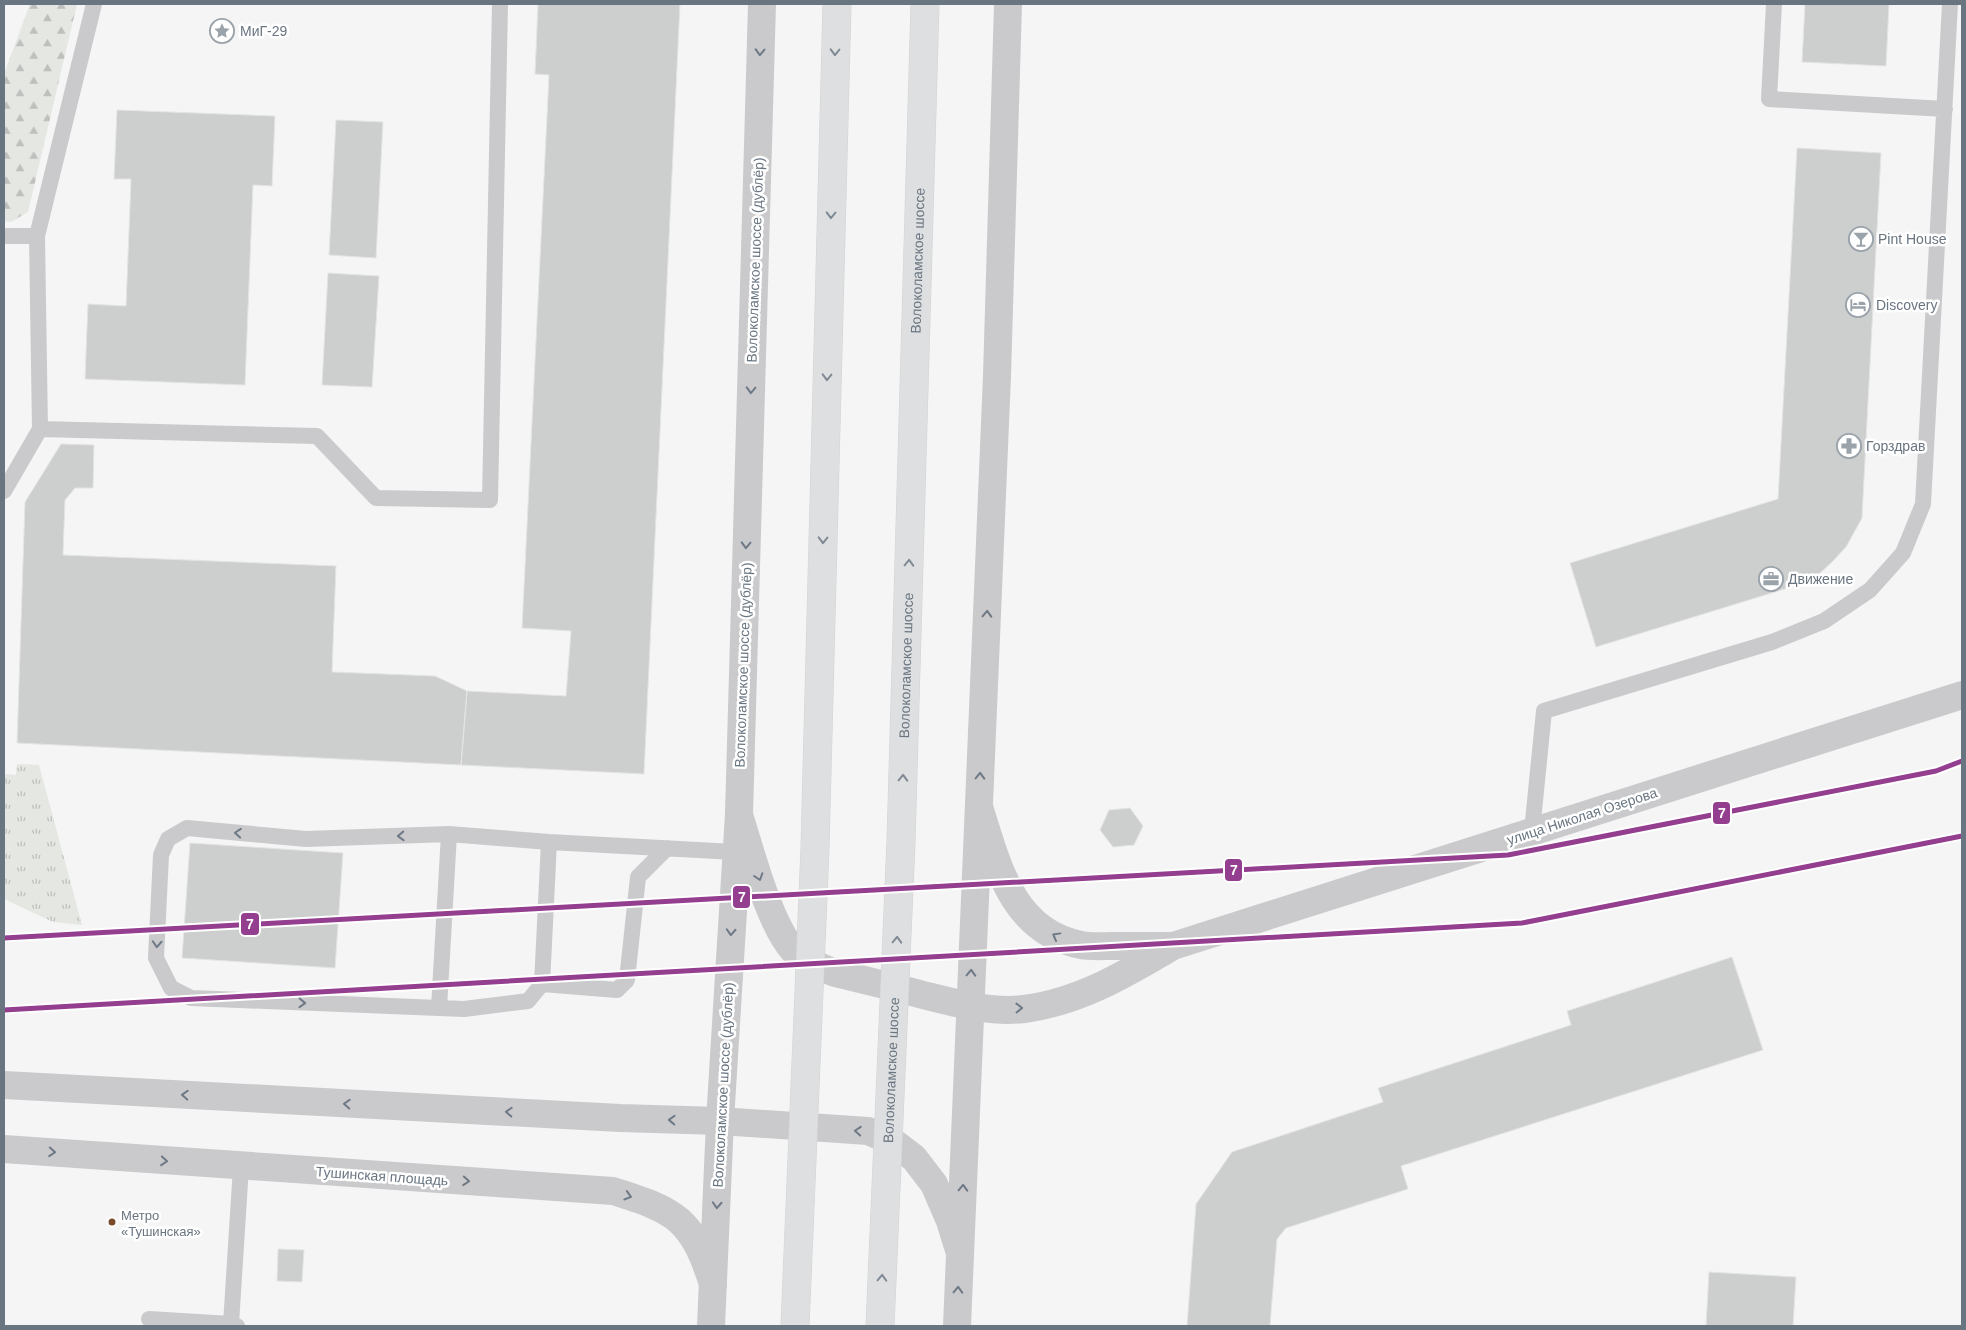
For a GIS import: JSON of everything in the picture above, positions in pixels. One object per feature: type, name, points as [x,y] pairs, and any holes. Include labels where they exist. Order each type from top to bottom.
[{"type":"main road","points":[[794,1326],[815,848],[837,4]]},
{"type":"main road","name":"Волоколамское шоссе","points":[[880,1326],[901,842],[925,4]]},
{"type":"street","name":"Волоколамское шоссе (дублёр)","points":[[711,1326],[720,1122],[735,852],[739,814],[762,4]]},
{"type":"street","points":[[957,1326],[997,376],[1008,4]]},
{"type":"street","name":"улица Николая Озерова","points":[[739,814],[773,915],[783,936],[795,952],[814,964],[835,973],[970,1006],[1022,1009],[1049,1005],[1085,993],[1120,978],[1173,946],[1962,695]]},
{"type":"street","name":"улица Николая Озерова","points":[[978,806],[999,870],[1012,898],[1033,922],[1066,942],[1084,946],[1173,946]]},
{"type":"street","points":[[4,1085],[868,1131],[893,1142],[914,1158],[934,1184],[950,1221],[960,1254]]},
{"type":"street","name":"Тушинская площадь","points":[[4,1149],[241,1167],[613,1191],[653,1204],[680,1220],[693,1234],[704,1258],[713,1286]]},
{"type":"lane","points":[[4,491],[40,429],[37,236],[94,4]]},
{"type":"lane","points":[[40,429],[317,436],[376,498],[490,500],[500,4]]},
{"type":"lane","points":[[1774,4],[1769,99],[1944,109]]},
{"type":"lane","points":[[1532,831],[1544,711],[1772,642],[1824,621],[1870,590],[1903,553],[1923,504],[1944,109],[1954,7]]},
{"type":"lane","points":[[4,236],[37,236]]},
{"type":"lane","points":[[549,842],[542,984],[528,1001],[464,1009],[191,998],[171,988],[156,958],[161,855],[168,839],[187,828],[306,839],[449,834],[549,842],[735,852]]},
{"type":"lane","points":[[439,1008],[449,834]]},
{"type":"lane","points":[[542,984],[617,990],[627,980],[638,877],[666,848]]},
{"type":"lane","points":[[149,1318],[234,1325],[241,1167]]},
{"type":"green space","points":[[30,4],[77,4],[28,212],[11,222],[4,221],[4,74]]},
{"type":"green space","points":[[17,764],[39,765],[82,925],[53,922],[4,899],[4,774],[16,775]]},
{"type":"building","points":[[538,4],[680,4],[644,774],[461,765],[467,691],[566,696],[571,631],[522,628],[549,75],[535,74]]},
{"type":"building","points":[[1805,4],[1889,4],[1886,66],[1802,62]]},
{"type":"building","points":[[117,110],[275,116],[272,186],[253,185],[245,385],[85,379],[88,304],[126,306],[131,179],[114,179]]},
{"type":"building","points":[[336,120],[383,122],[376,258],[329,255]]},
{"type":"building","points":[[1797,148],[1881,153],[1862,518],[1846,547],[1819,574],[1801,584],[1596,647],[1570,563],[1778,499]]},
{"type":"building","points":[[328,273],[379,276],[372,387],[322,385]]},
{"type":"building","points":[[61,444],[94,445],[93,488],[75,488],[65,500],[63,555],[336,566],[332,672],[435,676],[467,691],[461,765],[17,743],[25,502]]},
{"type":"building","points":[[1130,808],[1143,826],[1134,845],[1113,847],[1100,830],[1109,810]]},
{"type":"building","points":[[190,843],[343,853],[335,968],[182,958]]},
{"type":"building","points":[[1732,957],[1763,1050],[1401,1166],[1408,1189],[1286,1228],[1277,1239],[1270,1326],[1187,1326],[1196,1204],[1232,1152],[1383,1102],[1378,1088],[1571,1025],[1567,1011]]},
{"type":"building","points":[[278,1249],[304,1250],[302,1282],[277,1281]]},
{"type":"building","points":[[1709,1272],[1796,1277],[1793,1326],[1706,1326]]},
{"type":"transit line","name":"7","points":[[4,938],[1508,855],[1936,771],[1962,761]]},
{"type":"transit line","name":"7","points":[[4,1010],[1522,923],[1962,836]]},
{"type":"place","name":"МиГ-29","points":[[222,31]]},
{"type":"place","name":"Pint House","points":[[1861,239]]},
{"type":"place","name":"Discovery","points":[[1858,305]]},
{"type":"place","name":"Горздрав","points":[[1849,446]]},
{"type":"place","name":"Движение","points":[[1771,579]]},
{"type":"place","name":"Метро «Тушинская»","points":[[112,1222]]}]
